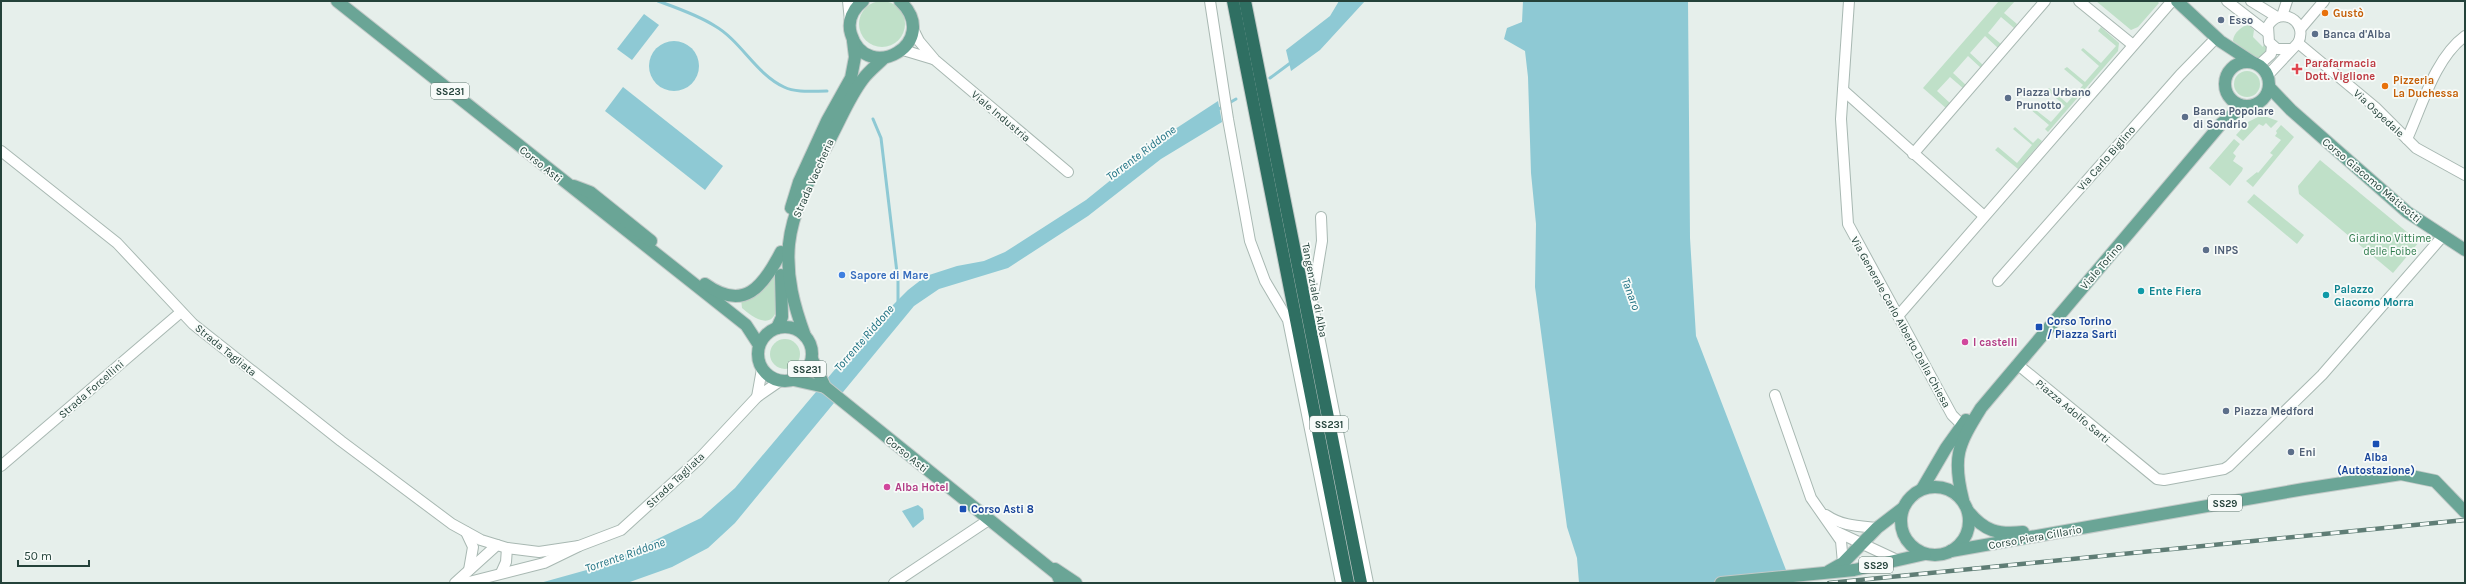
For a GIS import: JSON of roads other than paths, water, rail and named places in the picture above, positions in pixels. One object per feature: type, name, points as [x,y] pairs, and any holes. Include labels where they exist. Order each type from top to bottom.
[{"type":"highway","name":"Tangenziale di Alba","points":[[1233,1],[1360,583]]},
{"type":"highway","name":"Tangenziale di Alba","points":[[1245,1],[1348,583]]},
{"type":"highway","points":[[1249,1],[1252,37]]},
{"type":"main road","name":"Corso Asti","points":[[337,1],[746,325]]},
{"type":"main road","points":[[850,21],[853,12],[863,1]]},
{"type":"main road","points":[[900,1],[911,16]]},
{"type":"main road","points":[[853,41],[866,54],[884,58],[903,50],[908,44],[913,29],[911,1]]},
{"type":"main road","points":[[2177,1],[2226,48],[2232,68]]},
{"type":"main road","name":"Strada Vaccheria","points":[[774,329],[782,317],[781,252],[786,223],[799,182],[827,121],[851,78],[855,58],[850,21]]},
{"type":"main road","points":[[2218,40],[2255,64],[2268,75],[2269,87],[2263,100],[2257,104],[2243,106],[2228,96],[2226,80],[2232,68],[2244,62],[2255,64]]},
{"type":"main road","name":"Strada Vaccheria","points":[[805,336],[798,318],[789,277],[789,243],[793,224],[810,180],[854,92],[863,78],[884,58]]},
{"type":"main road","name":"Corso Giacomo Matteotti","points":[[2269,87],[2283,104],[2407,212],[2442,237],[2465,250]]},
{"type":"main road","name":"Viale Torino","points":[[2221,124],[2228,96]]},
{"type":"main road","name":"Corso Giacomo Matteotti","points":[[2263,100],[2283,104]]},
{"type":"main road","name":"Viale Torino","points":[[1963,500],[1956,476],[1956,463],[1965,433],[1981,408],[2221,124],[2243,106]]},
{"type":"main road","points":[[564,182],[590,192],[717,293],[728,297],[746,295],[757,289],[768,276],[781,252]]},
{"type":"main road","name":"SS231","points":[[746,325],[774,329],[792,328],[805,336],[809,343],[812,359],[823,385]]},
{"type":"main road","name":"SS231","points":[[746,325],[759,345],[758,354],[762,369],[767,375],[780,382],[794,380],[823,385]]},
{"type":"main road","points":[[759,345],[774,329]]},
{"type":"main road","name":"SS231","points":[[794,380],[806,372],[812,359]]},
{"type":"main road","name":"Corso Asti","points":[[823,385],[837,398],[1028,550],[1056,574],[1061,583]]},
{"type":"main road","name":"Viale Torino","points":[[1922,489],[1962,424],[1981,408]]},
{"type":"main road","name":"Corso Piera Cillario","points":[[1951,551],[2304,489],[2401,474],[2435,482],[2465,512]]},
{"type":"main road","points":[[1942,487],[1953,492],[1963,500],[1968,512],[1969,525],[1966,537],[1951,551],[1938,555],[1925,554],[1916,550],[1904,537],[1901,526],[1903,508],[1911,497],[1922,489],[1942,487]]},
{"type":"main road","name":"SS29","points":[[1826,573],[1843,563],[1859,544],[1903,508]]},
{"type":"main road","name":"Corso Piera Cillario","points":[[1968,512],[1983,527],[1997,533],[2012,533],[2076,524],[2120,522]]},
{"type":"main road","name":"Corso Asti","points":[[1028,550],[1076,583]]},
{"type":"main road","name":"SS29","points":[[1721,583],[1854,570],[1925,554]]},
{"type":"street","points":[[848,1],[850,21]]},
{"type":"street","points":[[1210,1],[1224,96],[1250,241],[1256,261],[1265,281],[1288,320],[1341,583]]},
{"type":"street","name":"Via Generale Carlo Alberto Dalla Chiesa","points":[[1849,1],[1843,90],[1842,148],[1848,224],[1952,415],[1962,424]]},
{"type":"street","points":[[1913,154],[2046,1]]},
{"type":"street","points":[[2079,1],[2133,45]]},
{"type":"street","points":[[1898,316],[2172,1]]},
{"type":"street","points":[[2227,1],[2267,32],[2272,46],[2271,54],[2255,64]]},
{"type":"street","points":[[2251,1],[2279,16],[2291,17],[2301,28]]},
{"type":"street","points":[[2267,32],[2270,22],[2279,16],[2287,1]]},
{"type":"street","points":[[2268,75],[2295,46],[2301,28],[2324,1]]},
{"type":"street","name":"Viale Industria","points":[[913,29],[919,41],[935,60],[1068,172]]},
{"type":"street","points":[[2407,139],[2439,69],[2457,42],[2465,36]]},
{"type":"street","name":"Via Carlo Biglino","points":[[1998,281],[2180,75],[2218,40]]},
{"type":"street","points":[[2272,46],[2282,50],[2295,46]]},
{"type":"street","name":"Via Ospedale","points":[[2295,46],[2375,107],[2416,148],[2465,175]]},
{"type":"street","name":"Viale Industria","points":[[903,50],[935,60]]},
{"type":"street","points":[[1843,90],[1984,216]]},
{"type":"street","name":"Strada Tagliata","points":[[1,151],[117,244],[193,324],[341,441],[452,524],[466,532],[502,547],[539,552],[579,546]]},
{"type":"street","points":[[1321,217],[1322,241],[1312,301],[1368,583]]},
{"type":"street","name":"Piazza Adolfo Sarti","points":[[2017,364],[2129,458],[2157,479],[2164,480],[2217,471],[2229,466],[2322,375],[2442,237]]},
{"type":"street","name":"Strada Forcellini","points":[[1,466],[181,312]]},
{"type":"street","points":[[757,397],[762,369]]},
{"type":"street","name":"Strada Tagliata","points":[[466,583],[544,563],[579,546],[621,530],[699,459],[757,397],[780,382]]},
{"type":"street","points":[[1775,395],[1811,498],[1835,531],[1842,548],[1843,563]]},
{"type":"street","points":[[1818,509],[1838,523],[1877,528]]},
{"type":"street","points":[[894,583],[990,519]]},
{"type":"street","points":[[1835,531],[1859,544],[1897,560]]},
{"type":"street","points":[[466,532],[473,547],[468,572]]},
{"type":"street","points":[[455,583],[502,547],[506,562],[501,573]]},
{"type":"water","points":[[1339,1],[1365,1],[1320,50],[1291,71],[1286,50],[1330,16]]},
{"type":"water","name":"Tanaro","points":[[1523,1],[1688,1],[1690,238],[1696,336],[1791,583],[1579,583],[1577,558],[1567,527],[1535,287],[1536,224],[1531,173],[1528,77],[1525,51],[1504,39],[1507,28],[1522,22]]},
{"type":"water","points":[[644,14],[659,25],[632,60],[617,49]]},
{"type":"water","points":[[669,41],[679,41],[692,48],[699,61],[699,71],[692,84],[679,91],[669,91],[660,87],[653,80],[649,71],[649,61],[653,52],[660,45]]},
{"type":"water","points":[[623,87],[723,166],[705,190],[605,111]]},
{"type":"water","points":[[1218,101],[1222,122],[1161,159],[1088,216],[1008,268],[939,289],[914,306],[735,523],[708,548],[672,567],[627,583],[540,583],[601,566],[701,518],[735,488],[869,329],[908,290],[926,276],[957,266],[984,261],[1005,252],[1086,200],[1169,133]]},
{"type":"water","points":[[918,505],[923,509],[924,519],[913,528],[902,511]]},
{"type":"waterway","points":[[658,1],[695,15],[724,32],[765,74],[784,87],[799,91],[827,91]]},
{"type":"waterway","name":"Torrente Riddone","points":[[1270,78],[1293,61]]},
{"type":"waterway","name":"Torrente Riddone","points":[[1217,110],[1236,99]]},
{"type":"waterway","points":[[873,119],[881,138],[898,281],[898,304]]},
{"type":"railway","points":[[1829,583],[2465,520]]},
{"type":"place","name":"Gustò","points":[[2325,13]]},
{"type":"place","name":"Esso","points":[[2221,20]]},
{"type":"place","name":"Banca d'Alba","points":[[2315,34]]},
{"type":"place","name":"Parafarmacia Dott. Viglione","points":[[2297,69]]},
{"type":"place","name":"Pizzeria La Duchessa","points":[[2385,86]]},
{"type":"place","name":"Piazza Urbano Prunotto","points":[[2008,98]]},
{"type":"place","name":"Banca Popolare di Sondrio","points":[[2185,117]]},
{"type":"place","name":"INPS","points":[[2206,250]]},
{"type":"place","name":"Sapore di Mare","points":[[842,275]]},
{"type":"place","name":"Ente Fiera","points":[[2141,291]]},
{"type":"place","name":"Palazzo Giacomo Morra","points":[[2326,295]]},
{"type":"place","name":"Corso Torino / Piazza Sarti","points":[[2039,327]]},
{"type":"place","name":"I castelli","points":[[1965,342]]},
{"type":"place","name":"Piazza Medford","points":[[2226,411]]},
{"type":"place","name":"Alba (Autostazione)","points":[[2376,444]]},
{"type":"place","name":"Eni","points":[[2291,452]]},
{"type":"place","name":"Alba Hotel","points":[[887,487]]},
{"type":"place","name":"Corso Asti 8","points":[[963,509]]},
{"type":"park label","name":"Giardino Vittime delle Foibe","points":[[2390,244]]}]
